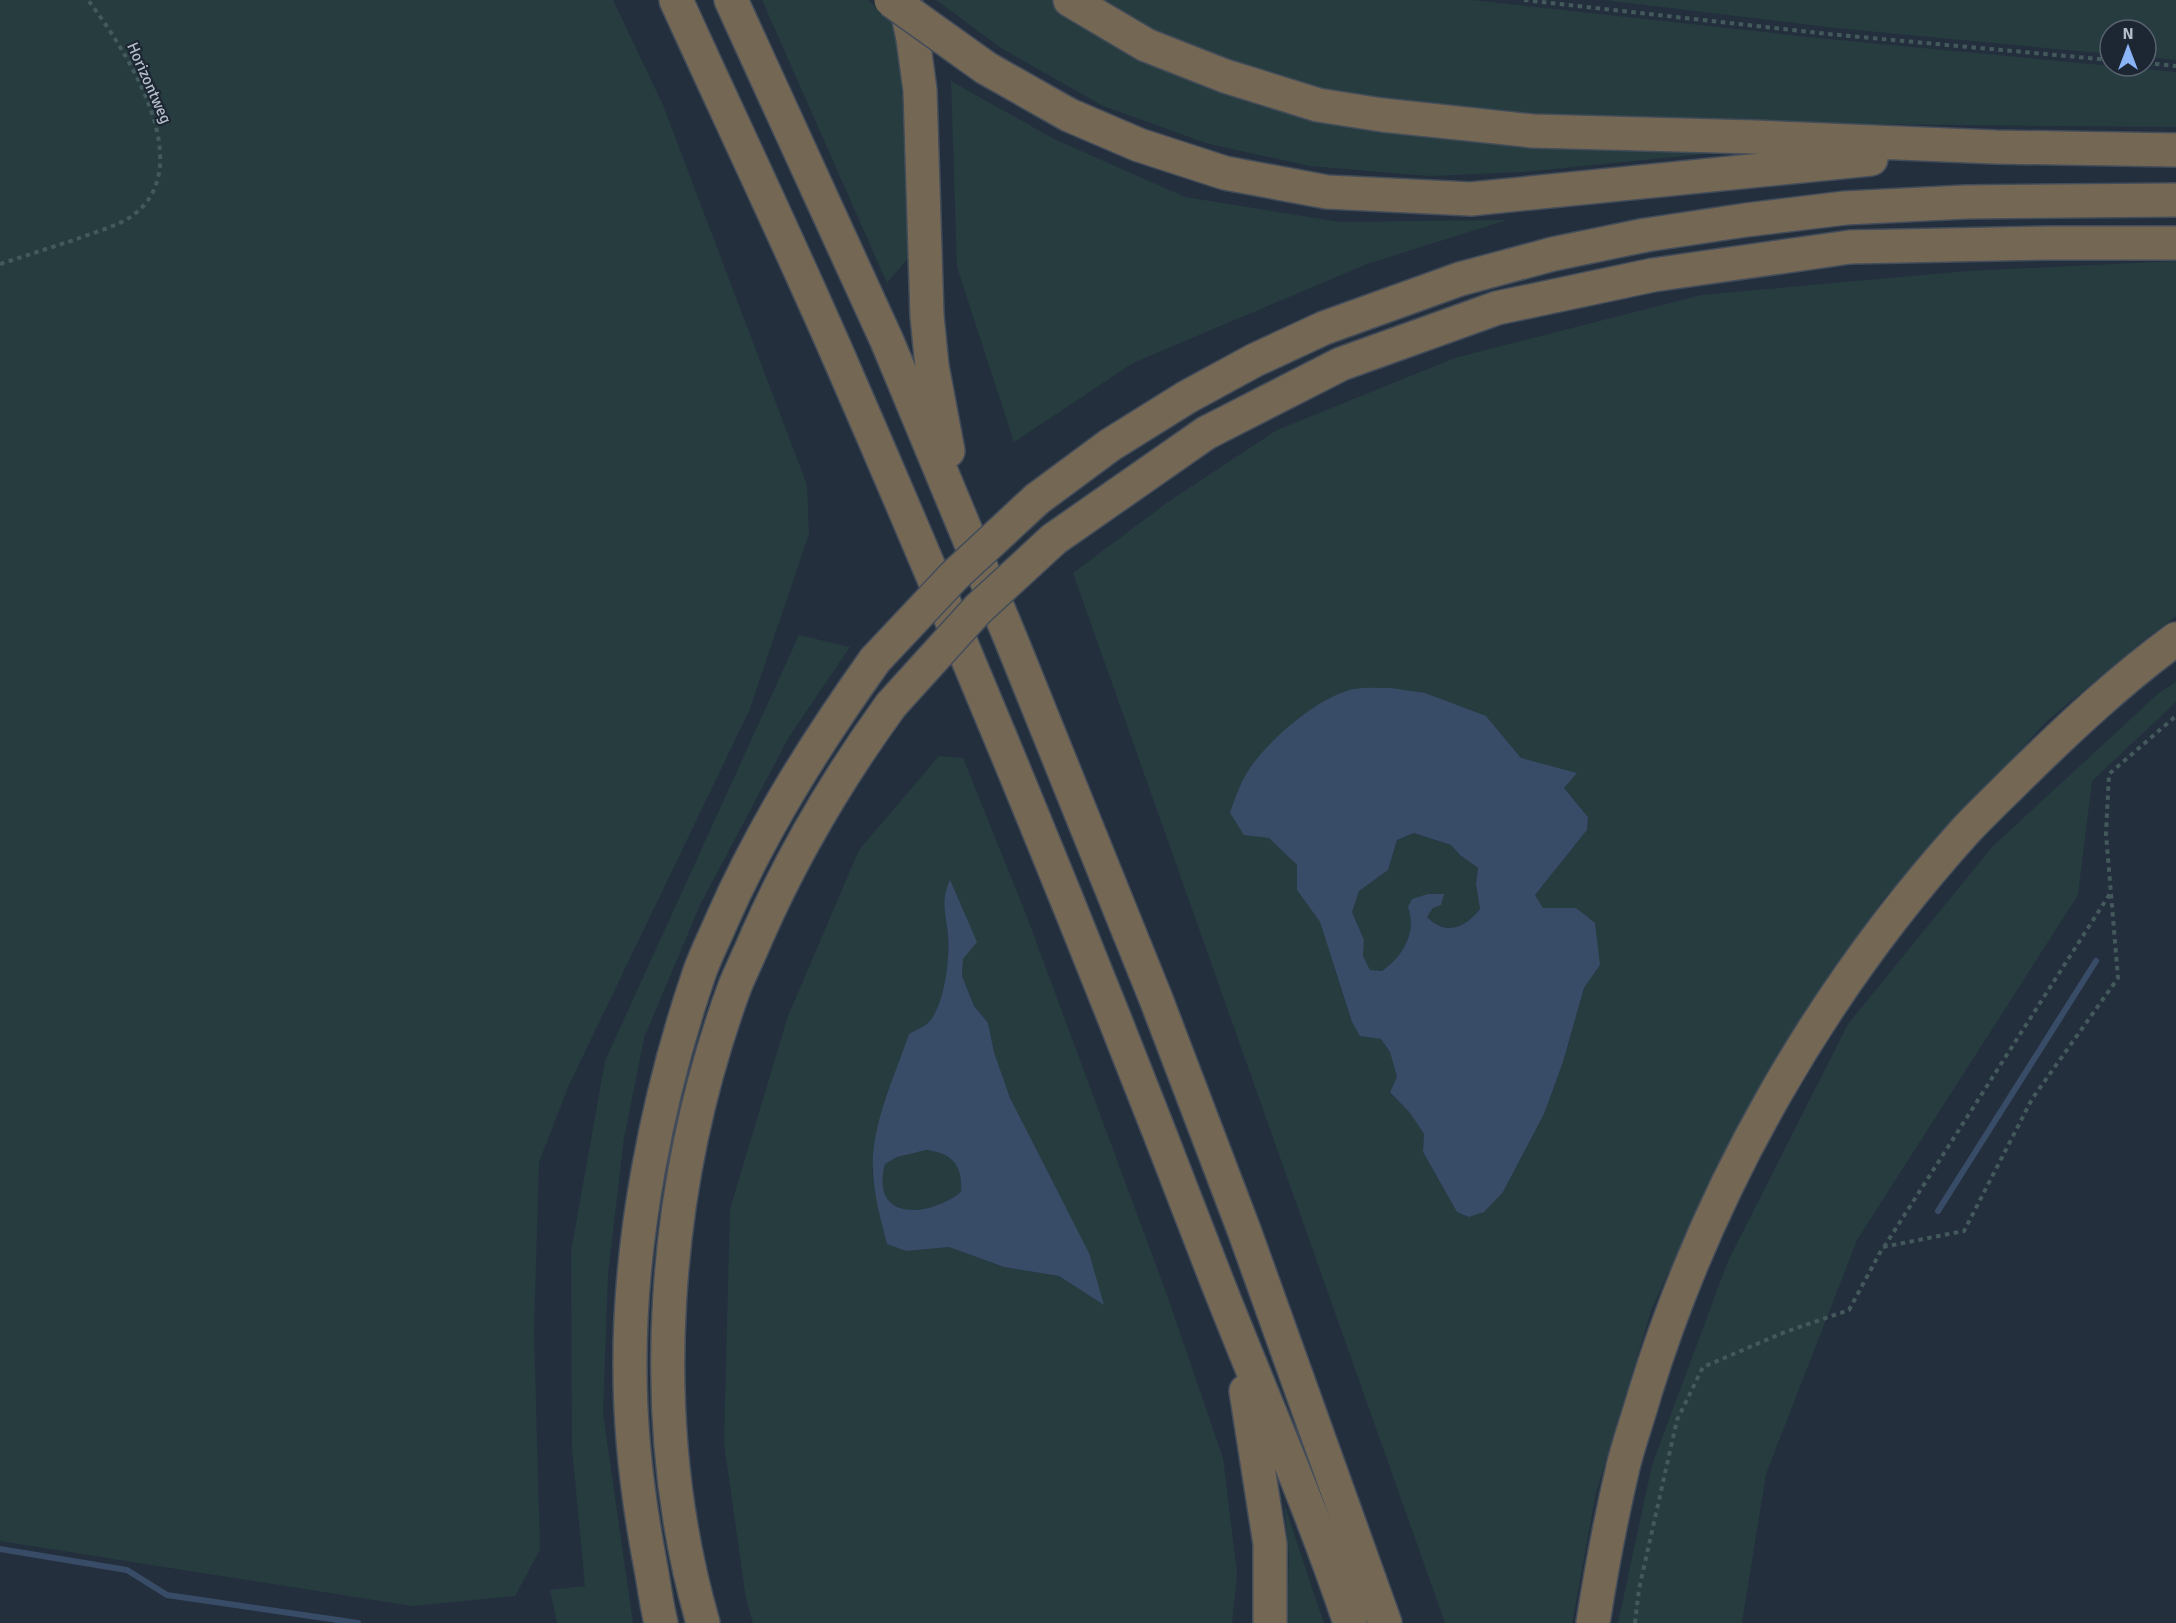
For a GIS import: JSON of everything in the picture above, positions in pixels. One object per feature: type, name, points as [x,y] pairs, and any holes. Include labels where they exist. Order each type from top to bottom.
[{"type":"highway","points":[[676,0],[840,359],[968,660],[1112,1008],[1236,1333],[1328,1556],[1350,1623]]},
{"type":"highway","points":[[731,0],[887,341],[1156,999],[1244,1230],[1385,1623]]},
{"type":"highway","points":[[891,0],[986,69],[1069,115],[1139,145],[1225,173],[1327,192],[1471,199],[1995,147]]},
{"type":"highway","points":[[905,0],[920,90],[927,316],[932,366],[960,516]]},
{"type":"highway","points":[[1070,0],[1146,45],[1224,76],[1318,105],[1382,116],[1533,132],[1755,137],[1995,147],[2176,150]]},
{"type":"highway","points":[[661,1623],[636,1471],[630,1370],[632,1297],[638,1239],[654,1142],[671,1069],[698,975],[740,881],[786,794],[829,724],[875,660],[954,576],[1037,499],[1110,445],[1187,397],[1255,360],[1324,328],[1460,279],[1543,256],[1657,233],[1845,208],[1965,202],[2176,200]]},
{"type":"highway","points":[[703,1623],[683,1533],[675,1476],[667,1373],[669,1300],[674,1250],[691,1143],[707,1077],[735,985],[810,828],[857,752],[891,705],[978,609],[1054,539],[1206,432],[1341,364],[1497,308],[1653,275],[1850,247],[2176,243]]},
{"type":"highway","points":[[1593,1623],[1623,1465],[1656,1359],[1698,1247],[1756,1127],[1828,1008],[1894,917],[1967,829],[2063,734],[2140,665],[2176,639]]},
{"type":"highway","points":[[1236,1333],[1270,1544],[1270,1623]]},
{"type":"path","name":"Horizontweg","points":[[0,264],[107,229],[129,217],[142,206],[152,192],[161,159],[157,127],[131,66],[113,34],[88,0]]},
{"type":"path","points":[[1524,0],[1828,34],[2098,59]]},
{"type":"path","points":[[2158,64],[2176,66]]},
{"type":"path","points":[[1883,1247],[1964,1231],[2032,1099],[2118,978],[2106,834],[2109,774],[2176,716]]},
{"type":"path","points":[[1635,1623],[1639,1589],[1677,1420],[1703,1367],[1785,1332],[1849,1310],[1883,1247],[2111,891]]},
{"type":"green space","points":[[0,0],[613,0],[663,105],[807,485],[809,534],[749,711],[569,1085],[539,1162],[534,1331],[540,1550],[515,1596],[412,1606],[0,1541]]},
{"type":"green space","points":[[762,0],[868,0],[899,28],[909,257],[887,283]]},
{"type":"green space","points":[[936,0],[1051,0],[1089,23],[1222,85],[1773,147],[1524,172],[1429,176],[1310,166],[1209,144],[1103,106],[1001,48]]},
{"type":"green space","points":[[1098,0],[1471,0],[1827,39],[2098,65],[2098,78],[2158,78],[2158,70],[2176,72],[2176,127],[1754,123],[1531,117],[1416,105],[1321,88],[1222,61],[1154,31]]},
{"type":"green space","points":[[1604,0],[2176,0],[2176,60],[2158,58],[2158,18],[2098,18],[2098,53],[1835,28]]},
{"type":"green space","points":[[951,81],[1054,139],[1185,197],[1339,222],[1507,220],[1367,264],[1133,363],[1014,442],[957,267]]},
{"type":"green space","points":[[2176,261],[2176,616],[2047,721],[1882,901],[1814,999],[1725,1151],[1652,1308],[1596,1493],[1572,1623],[1445,1623],[1073,573],[1168,502],[1277,430],[1455,358],[1701,295],[1968,271]],"holes":[[[1486,716],[1521,758],[1576,773],[1564,788],[1588,817],[1587,830],[1535,895],[1543,908],[1576,908],[1600,965],[1584,988],[1563,1062],[1544,1114],[1503,1192],[1469,1217],[1457,1212],[1423,1152],[1424,1134],[1410,1113],[1390,1092],[1397,1077],[1390,1052],[1381,1039],[1352,1022],[1320,922],[1297,890],[1297,865],[1269,838]]]},
{"type":"green space","points":[[799,635],[850,647],[789,737],[700,905],[644,1038],[624,1138],[608,1274],[603,1413],[633,1623],[557,1623],[550,1590],[585,1586],[572,1448],[571,1252],[605,1061]]},
{"type":"green space","points":[[2176,682],[2176,702],[2092,781],[2078,895],[1857,1240],[1766,1474],[1742,1623],[1618,1623],[1652,1465],[1728,1261],[1848,1024],[1992,847],[2160,692]]},
{"type":"green space","points":[[939,756],[963,758],[1024,909],[1167,1295],[1223,1458],[1237,1573],[1232,1623],[753,1623],[746,1599],[724,1443],[730,1209],[788,1016],[859,850]],"holes":[[[950,881],[963,959],[962,976],[974,1006],[988,1023],[994,1052],[1010,1098],[1103,1304],[1059,1276],[1004,1267],[949,1247],[906,1251],[887,1244],[872,1169],[909,1034],[929,1022],[935,1014],[943,993],[948,946],[944,902]]]},
{"type":"green space","points":[[1414,833],[1451,845],[1478,868],[1476,884],[1480,909],[1462,925],[1449,927],[1434,923],[1427,917],[1433,908],[1408,907],[1411,926],[1402,951],[1382,971],[1370,970],[1363,956],[1364,940],[1352,912],[1359,891],[1388,870],[1397,840]]},
{"type":"green space","points":[[926,1150],[943,1154],[954,1162],[960,1174],[961,1192],[948,1200],[918,1210],[905,1210],[894,1205],[886,1197],[883,1183],[885,1164],[896,1157]]},
{"type":"green space","points":[[1284,1503],[1324,1623],[1287,1623],[1289,1555]]},
{"type":"water","points":[[1358,688],[1391,688],[1425,693],[1486,716],[1521,758],[1577,773],[1564,788],[1588,817],[1587,830],[1535,895],[1543,908],[1576,908],[1595,923],[1600,965],[1584,988],[1563,1062],[1544,1114],[1503,1192],[1484,1212],[1469,1217],[1457,1212],[1423,1152],[1424,1134],[1410,1113],[1390,1092],[1397,1077],[1390,1052],[1381,1039],[1360,1036],[1352,1022],[1320,922],[1297,890],[1297,865],[1269,838],[1244,835],[1230,813],[1240,786],[1252,765],[1292,724],[1324,701],[1340,694]],"holes":[[[1414,833],[1451,845],[1478,868],[1476,884],[1480,909],[1462,925],[1448,928],[1434,923],[1427,917],[1433,908],[1441,905],[1444,894],[1428,894],[1412,899],[1408,907],[1411,926],[1402,951],[1382,971],[1370,970],[1363,956],[1364,940],[1352,912],[1359,891],[1388,870],[1397,840]]]},
{"type":"water","points":[[950,880],[977,942],[963,959],[962,976],[974,1006],[988,1023],[994,1052],[1010,1098],[1089,1253],[1104,1305],[1059,1276],[1004,1267],[949,1247],[906,1251],[887,1244],[874,1181],[875,1137],[909,1034],[929,1022],[943,993],[948,956],[944,908]],"holes":[[[926,1150],[949,1157],[958,1168],[961,1192],[948,1200],[919,1210],[905,1210],[894,1205],[886,1197],[883,1183],[885,1164],[897,1157]]]},
{"type":"waterway","points":[[1938,1211],[2096,961]]},
{"type":"waterway","points":[[0,1549],[127,1570],[167,1595],[358,1623]]}]
